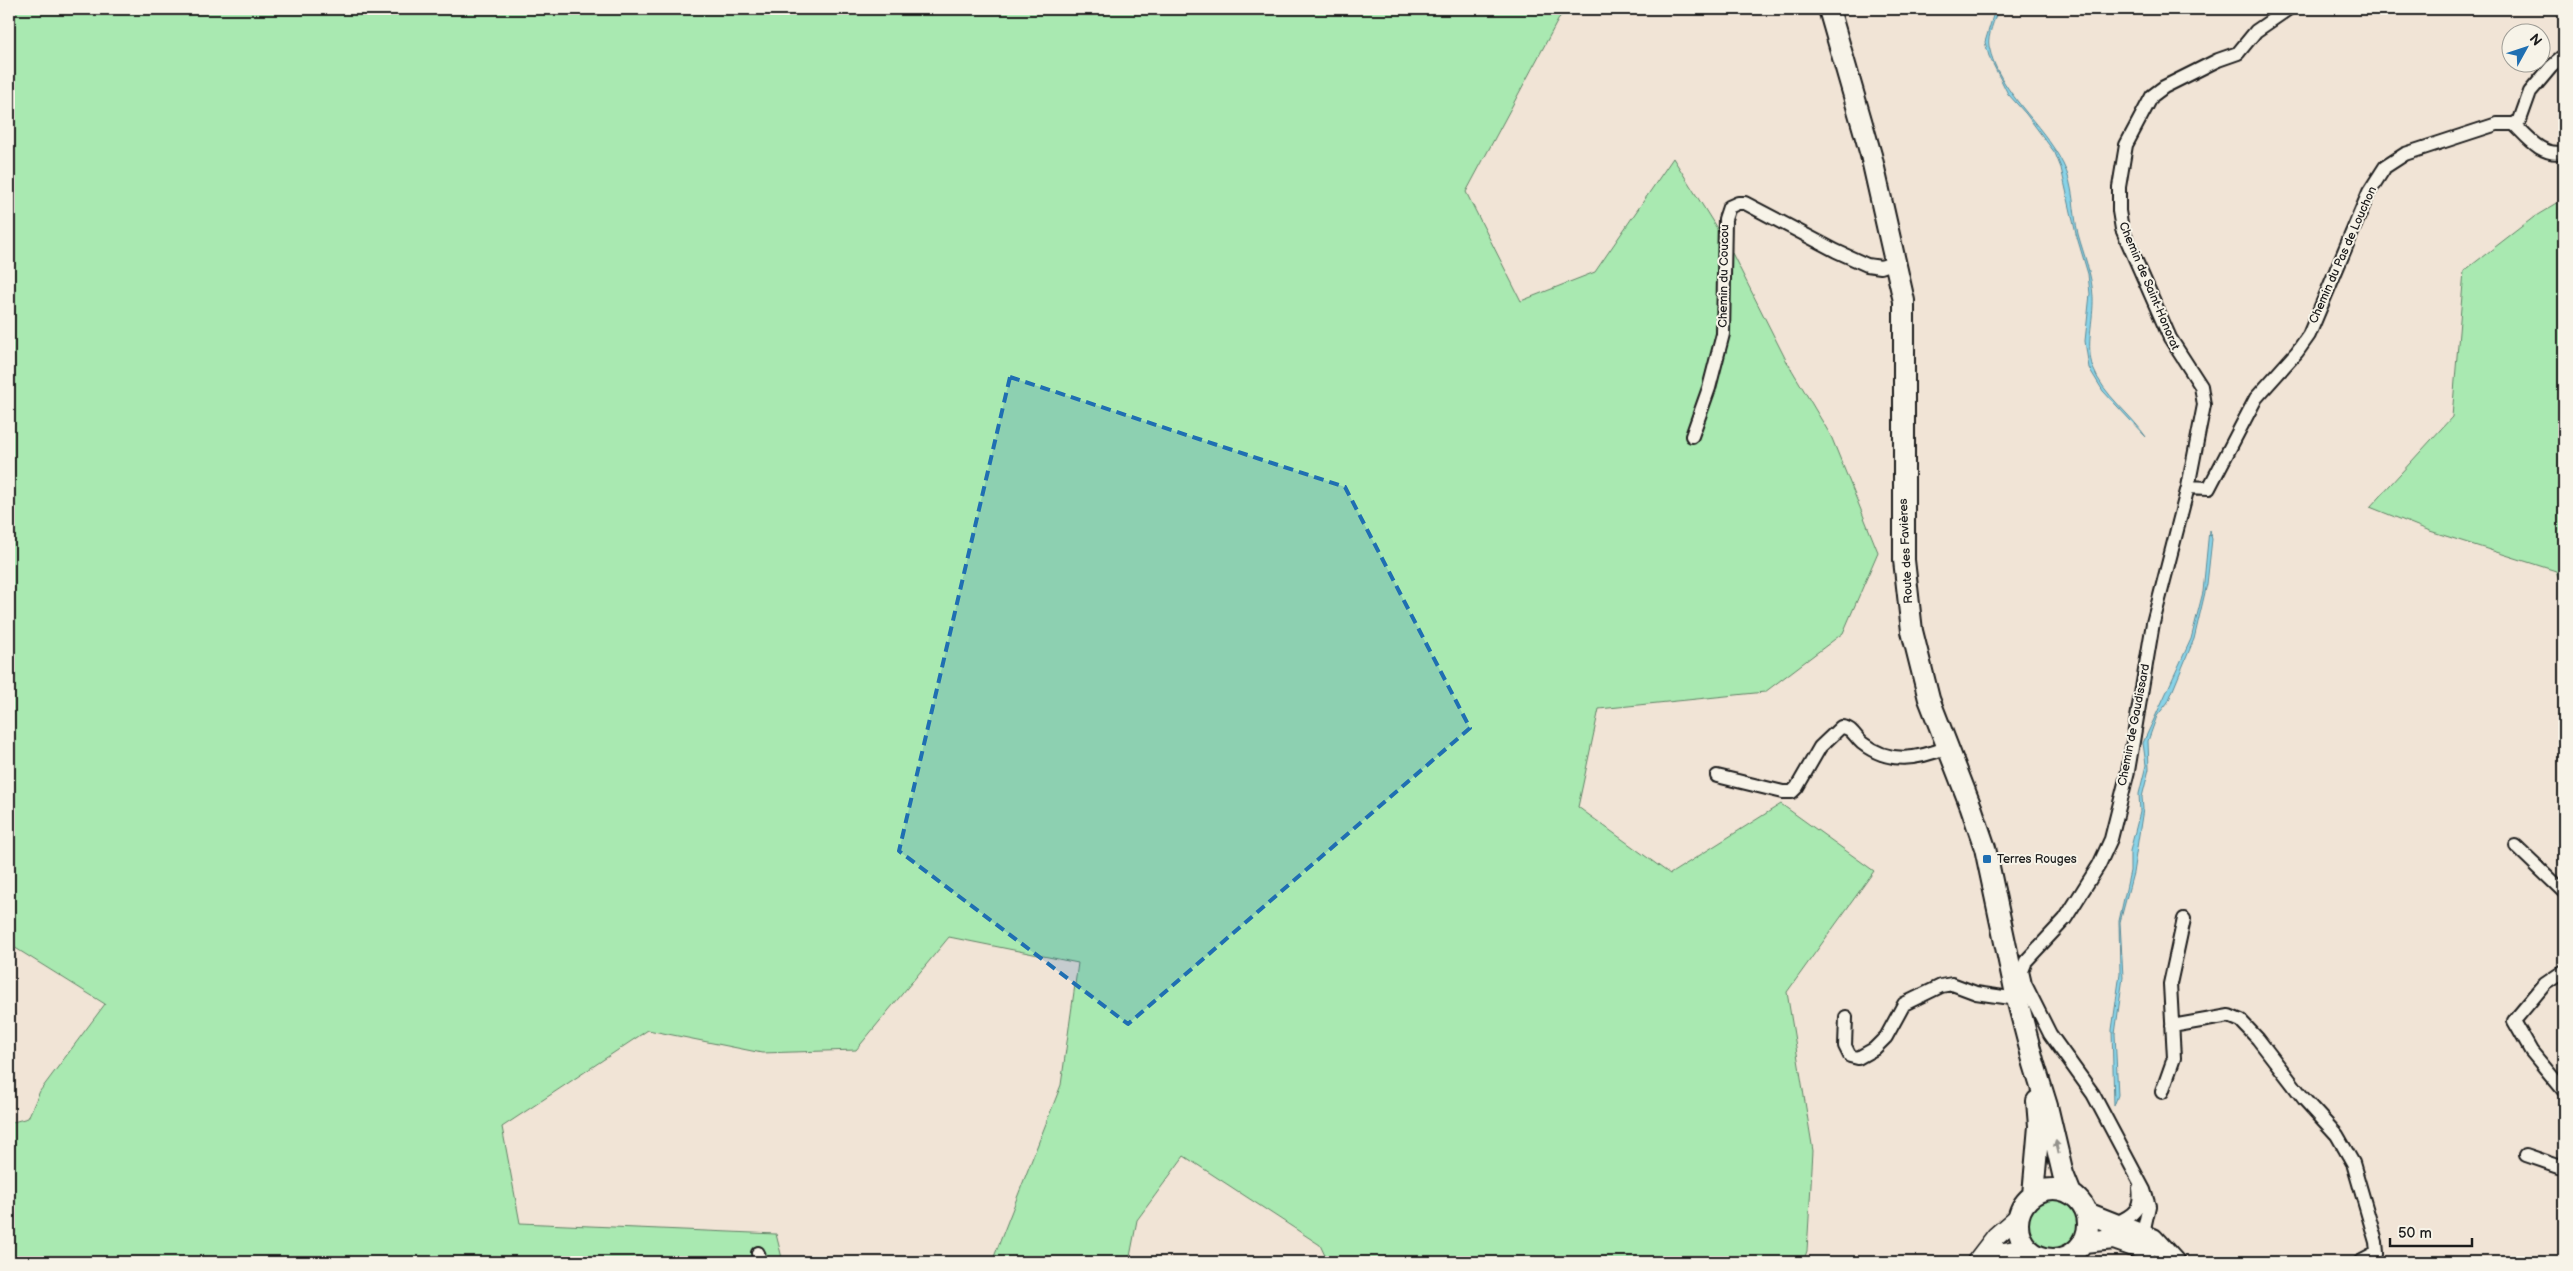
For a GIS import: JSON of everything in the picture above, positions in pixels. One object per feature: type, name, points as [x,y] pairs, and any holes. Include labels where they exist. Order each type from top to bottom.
[{"type":"main road","name":"Route des Favières","points":[[1829,9],[1855,93]]},
{"type":"main road","name":"Route des Favières","points":[[1840,9],[1855,93],[1896,262],[1905,321],[1903,480],[1905,586],[1923,676],[1985,848],[2017,998],[2034,1064]]},
{"type":"main road","points":[[2034,1064],[2045,1097],[2064,1174],[2071,1194]]},
{"type":"main road","points":[[2034,1064],[2038,1126],[2034,1195]]},
{"type":"main road","points":[[1978,1259],[1996,1236],[2019,1216],[2027,1200],[2034,1195],[2052,1189],[2071,1194],[2083,1205],[2087,1213],[2089,1227],[2084,1242],[2071,1255],[2052,1260],[2034,1254],[2026,1248],[2019,1233],[2019,1216]]},
{"type":"main road","points":[[2087,1213],[2119,1232],[2162,1262]]},
{"type":"main road","points":[[2084,1242],[2119,1232],[2143,1233],[2161,1245],[2174,1262]]},
{"type":"main road","points":[[1978,1259],[2026,1248]]},
{"type":"street","name":"Chemin de Saint-Honorat","points":[[2188,487],[2204,396],[2196,376],[2178,353],[2170,338],[2122,228],[2119,211],[2119,187],[2126,145],[2152,96],[2158,91],[2218,60],[2238,53],[2256,31],[2288,9]]},
{"type":"street","points":[[2564,56],[2551,67],[2530,92],[2520,120],[2514,124],[2534,145],[2552,153],[2564,152]]},
{"type":"street","name":"Chemin du Pas de Louchon","points":[[2188,487],[2208,488],[2235,442],[2256,398],[2297,352],[2309,335],[2369,192],[2385,167],[2405,154],[2497,124],[2514,124]]},
{"type":"street","name":"Chemin du Coucou","points":[[1692,436],[1709,388],[1723,334],[1724,219],[1729,207],[1738,203],[1745,203],[1836,251],[1867,265],[1881,267],[1896,262]]},
{"type":"street","name":"Chemin de Gaudissard","points":[[2137,1176],[2093,1094],[2050,1034],[2025,984],[2022,971],[2026,961],[2065,919],[2099,865],[2111,839],[2128,770],[2153,623],[2188,487]]},
{"type":"street","points":[[1717,776],[1782,792],[1792,792],[1797,787],[1820,747],[1841,727],[1850,729],[1864,744],[1892,758],[1917,758],[1948,748]]},
{"type":"street","points":[[2516,846],[2564,892]]},
{"type":"street","points":[[2162,1092],[2174,1058],[2170,984],[2184,919]]},
{"type":"street","points":[[2564,972],[2545,984],[2514,1021],[2531,1051],[2564,1091]]},
{"type":"street","points":[[1846,1017],[1846,1052],[1852,1057],[1858,1058],[1874,1050],[1886,1037],[1904,1004],[1941,986],[1952,984],[1982,995],[2017,998]]},
{"type":"street","points":[[2172,1026],[2229,1016],[2241,1021],[2258,1039],[2304,1099],[2337,1135],[2353,1163],[2376,1242],[2376,1253],[2360,1262]]},
{"type":"street","points":[[2526,1155],[2564,1168]]},
{"type":"street","points":[[2119,1232],[2138,1208],[2140,1198],[2137,1176]]},
{"type":"street","points":[[2137,1176],[2149,1206],[2143,1233]]},
{"type":"highlighted area","points":[[1010,377],[1345,487],[1470,728],[1128,1024],[899,851]]},
{"type":"green space","points":[[9,9],[1564,9],[1466,192],[1521,301],[1595,272],[1673,158],[1731,251],[1786,360],[1831,436],[1878,552],[1843,633],[1765,692],[1599,709],[1578,807],[1670,874],[1781,804],[1874,871],[1787,992],[1813,1151],[1807,1251],[1803,1262],[1328,1262],[1320,1245],[1184,1156],[1137,1220],[1129,1262],[992,1262],[1061,1085],[1078,963],[949,937],[856,1050],[762,1053],[648,1030],[502,1127],[520,1223],[776,1234],[783,1262],[9,1262],[9,1123],[28,1118],[40,1091],[105,1004],[9,944]]},
{"type":"green space","points":[[2564,199],[2564,592],[2556,571],[2430,531],[2370,507],[2452,417],[2464,271],[2534,217]]},
{"type":"green space","points":[[2053,1195],[2064,1197],[2077,1208],[2082,1224],[2080,1235],[2069,1248],[2053,1253],[2042,1251],[2029,1240],[2024,1224],[2026,1213],[2037,1200]]},
{"type":"water","points":[[1995,9],[1998,9],[1989,42],[1994,63],[2011,93],[2054,149],[2067,172],[2073,198],[2076,225],[2092,289],[2093,306],[2090,351],[2093,368],[2110,396],[2146,437],[2103,391],[2089,368],[2085,341],[2090,294],[2088,274],[2076,234],[2061,168],[2055,153],[2026,114],[2008,94],[1989,56],[1985,42]]},
{"type":"water","points":[[2209,530],[2212,539],[2207,584],[2194,639],[2168,702],[2157,716],[2148,741],[2149,769],[2142,797],[2143,809],[2133,873],[2120,922],[2123,977],[2115,1034],[2118,1095],[2114,1106],[2112,1030],[2120,973],[2119,921],[2130,871],[2130,851],[2140,812],[2139,794],[2146,765],[2143,743],[2191,639],[2203,592]]},
{"type":"place","name":"Terres Rouges","points":[[1987,859]]}]
